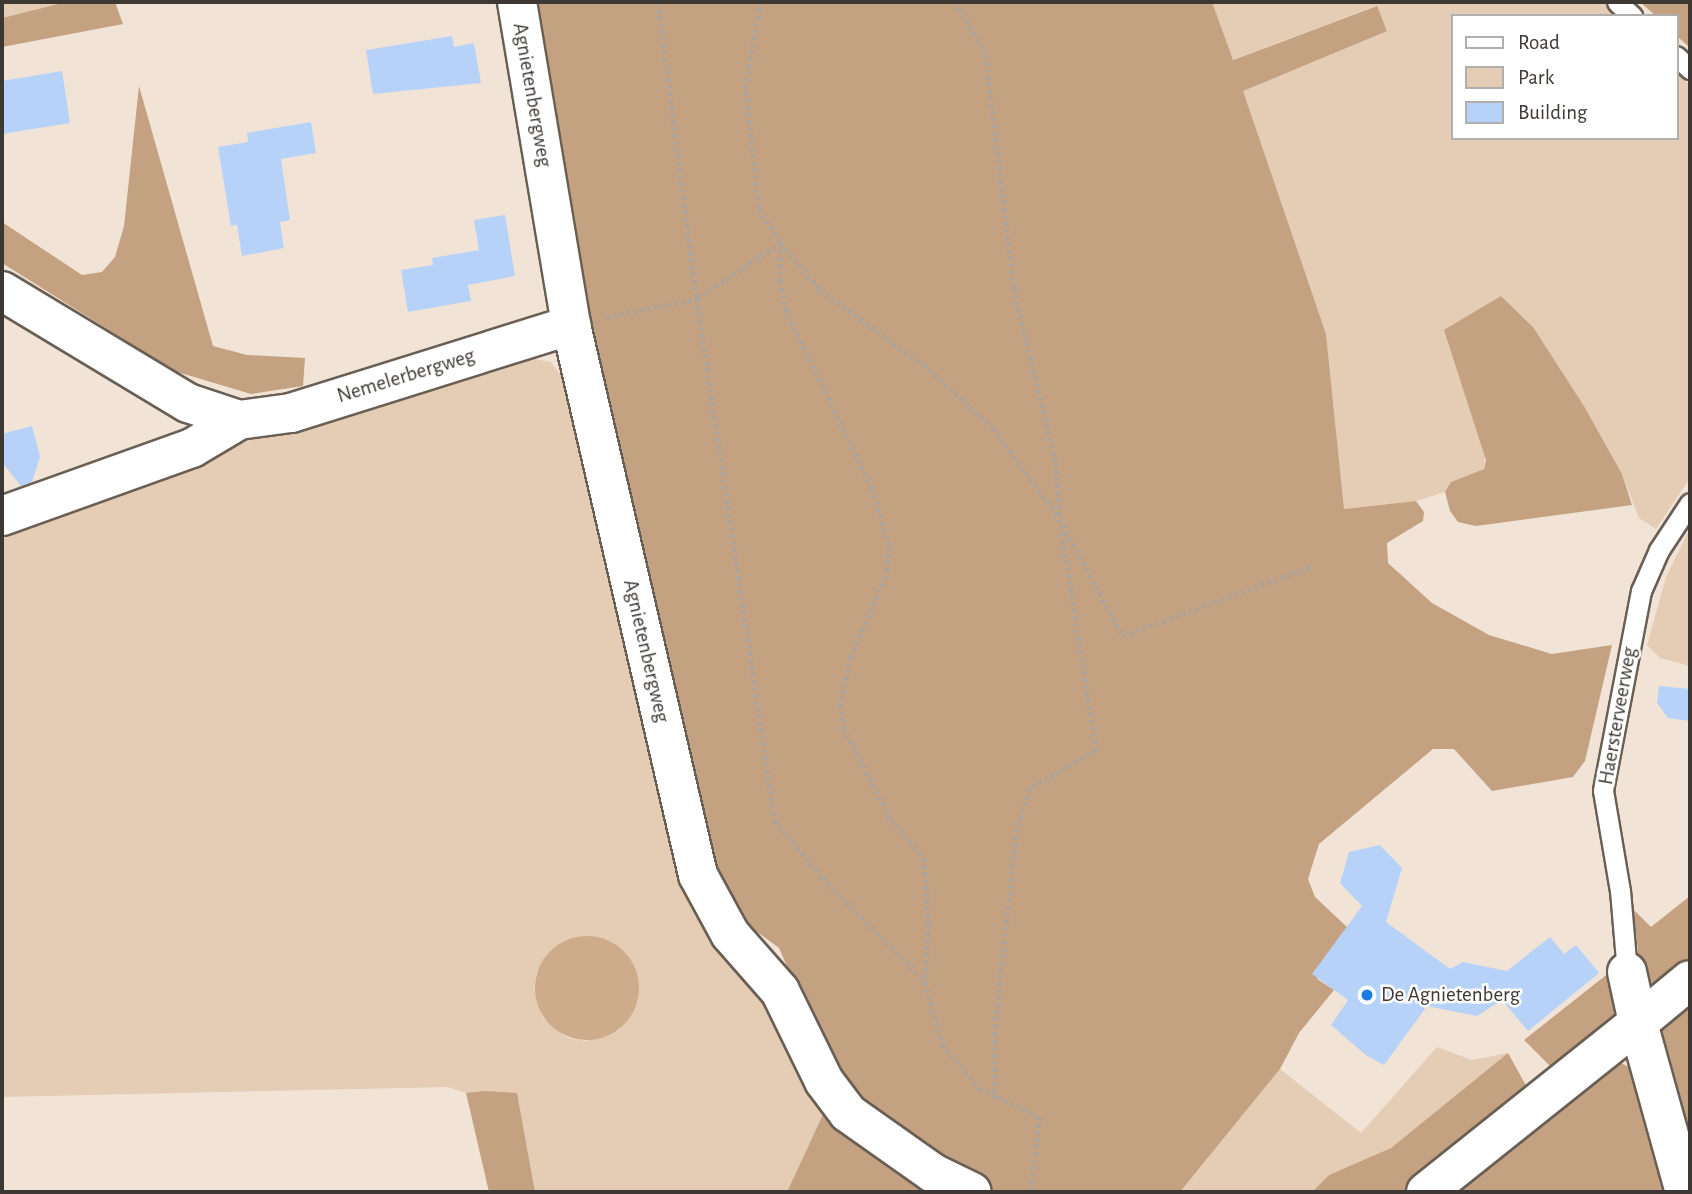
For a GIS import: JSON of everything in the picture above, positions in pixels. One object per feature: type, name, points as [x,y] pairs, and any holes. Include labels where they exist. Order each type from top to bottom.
[{"type":"street","name":"Agnietenbergweg","points":[[517,2],[571,324],[695,865],[710,905],[780,991],[813,1062],[848,1113],[924,1167],[972,1192]]},
{"type":"street","name":"Nemelerbergweg","points":[[2,292],[188,403],[239,420]]},
{"type":"street","name":"Nemelerbergweg","points":[[2,516],[192,448],[239,420],[291,412],[571,324]]},
{"type":"street","name":"Haersterveerweg","points":[[1627,972],[1638,1024],[1685,1192]]},
{"type":"street","points":[[1426,1192],[1690,980]]},
{"type":"lane","points":[[1617,2],[1630,14]]},
{"type":"lane","name":"Haersterveerweg","points":[[1627,972],[1605,777],[1641,590],[1659,550],[1690,503]]},
{"type":"path","points":[[658,2],[697,299],[775,820],[821,877],[925,982]]},
{"type":"path","points":[[761,2],[746,85],[759,209],[781,243],[820,290],[923,365],[993,428],[1060,520],[1122,635],[1312,566]]},
{"type":"path","points":[[956,2],[986,55],[1014,288],[1056,463],[1060,520],[1096,750],[1030,789],[1026,801],[1016,836],[995,1033],[995,1098]]},
{"type":"path","points":[[571,324],[697,299],[781,243]]},
{"type":"path","points":[[781,243],[780,281],[788,315],[887,528],[886,578],[850,656],[841,704],[844,728],[879,798],[924,858],[929,925],[925,982],[943,1044],[962,1072],[995,1098],[1040,1117],[1031,1192]]},
{"type":"green space","points":[[2,2],[66,2],[2,18]]},
{"type":"green space","points":[[1212,2],[1603,2],[1617,14],[1450,14],[1450,140],[1678,140],[1678,74],[1690,85],[1690,478],[1656,529],[1639,518],[1622,474],[1584,406],[1533,327],[1501,296],[1484,469],[1451,482],[1445,492],[1416,501],[1344,509],[1326,334],[1242,91],[1387,30],[1376,6],[1232,60]]},
{"type":"green space","points":[[528,358],[551,362],[570,388],[760,986],[826,1108],[787,1192],[535,1192],[517,1093],[466,1093],[447,1087],[2,1097],[2,527],[235,445]],"holes":[[[586,936],[616,945],[628,955],[638,1001],[619,1030],[586,1041],[568,1038],[543,1018],[534,987],[537,971]]]},
{"type":"green space","points":[[1690,528],[1690,666],[1660,658],[1647,645],[1666,577]]},
{"type":"green space","points":[[1437,1047],[1472,1060],[1508,1053],[1391,1148],[1329,1175],[1312,1192],[1180,1192],[1280,1069],[1361,1133]]},
{"type":"shaded area","points":[[66,2],[115,2],[123,24],[2,47],[2,18]]},
{"type":"shaded area","points":[[528,2],[1212,2],[1233,60],[1377,6],[1387,31],[1243,91],[1326,334],[1344,509],[1416,501],[1424,512],[1423,521],[1387,543],[1388,563],[1432,603],[1489,635],[1552,654],[1612,645],[1585,761],[1573,777],[1492,791],[1454,749],[1433,749],[1319,844],[1308,879],[1315,897],[1348,928],[1317,979],[1334,990],[1299,1033],[1280,1069],[1180,1192],[995,1192],[984,1187],[855,1098],[829,1062],[779,948],[749,926],[725,893],[708,858],[600,405]]},
{"type":"shaded area","points":[[1640,2],[1690,2],[1690,48],[1678,37],[1678,14],[1654,14]]},
{"type":"shaded area","points":[[139,86],[213,346],[247,355],[305,358],[303,386],[251,394],[174,371],[2,263],[2,222],[82,275],[102,272],[115,257],[124,226]]},
{"type":"shaded area","points":[[1501,296],[1533,327],[1584,406],[1622,474],[1632,505],[1476,526],[1458,522],[1450,511],[1445,492],[1451,482],[1484,469],[1486,460],[1444,330]]},
{"type":"shaded area","points":[[1690,896],[1690,964],[1651,992],[1640,967],[1633,909],[1651,927]]},
{"type":"shaded area","points":[[587,936],[607,940],[624,951],[635,968],[639,988],[635,1008],[624,1025],[607,1036],[587,1040],[567,1036],[550,1025],[539,1008],[535,988],[539,968],[550,951],[567,940]]},
{"type":"shaded area","points":[[1615,968],[1625,1012],[1555,1071],[1524,1040]]},
{"type":"shaded area","points":[[1690,995],[1690,1135],[1659,1022]]},
{"type":"shaded area","points":[[1508,1053],[1528,1089],[1413,1192],[1312,1192],[1329,1175],[1391,1148]]},
{"type":"shaded area","points":[[1616,1061],[1641,1072],[1669,1192],[1444,1192]]},
{"type":"shaded area","points":[[466,1093],[517,1093],[535,1192],[489,1192]]},
{"type":"shaded area","points":[[826,1108],[942,1192],[787,1192]]},
{"type":"building","points":[[452,36],[454,47],[474,43],[481,83],[373,94],[366,50]]},
{"type":"building","points":[[62,71],[70,123],[2,134],[2,81]]},
{"type":"building","points":[[311,122],[316,153],[281,159],[290,220],[280,222],[284,248],[242,256],[237,225],[231,226],[218,147],[248,142],[247,133]]},
{"type":"building","points":[[505,215],[515,276],[468,285],[471,301],[408,312],[401,270],[433,265],[432,258],[479,250],[474,220]]},
{"type":"building","points":[[32,426],[40,457],[32,482],[21,486],[2,462],[2,434]]},
{"type":"building","points":[[1659,686],[1690,689],[1690,721],[1668,718],[1657,703]]},
{"type":"building","points":[[1380,845],[1402,868],[1386,922],[1450,969],[1463,962],[1507,971],[1550,937],[1564,954],[1576,945],[1599,973],[1528,1031],[1502,1000],[1477,1016],[1427,1006],[1384,1065],[1367,1056],[1331,1025],[1348,1000],[1312,974],[1362,906],[1340,883],[1349,852]]},
{"type":"place","name":"De Agnietenberg","points":[[1367,995]]}]
